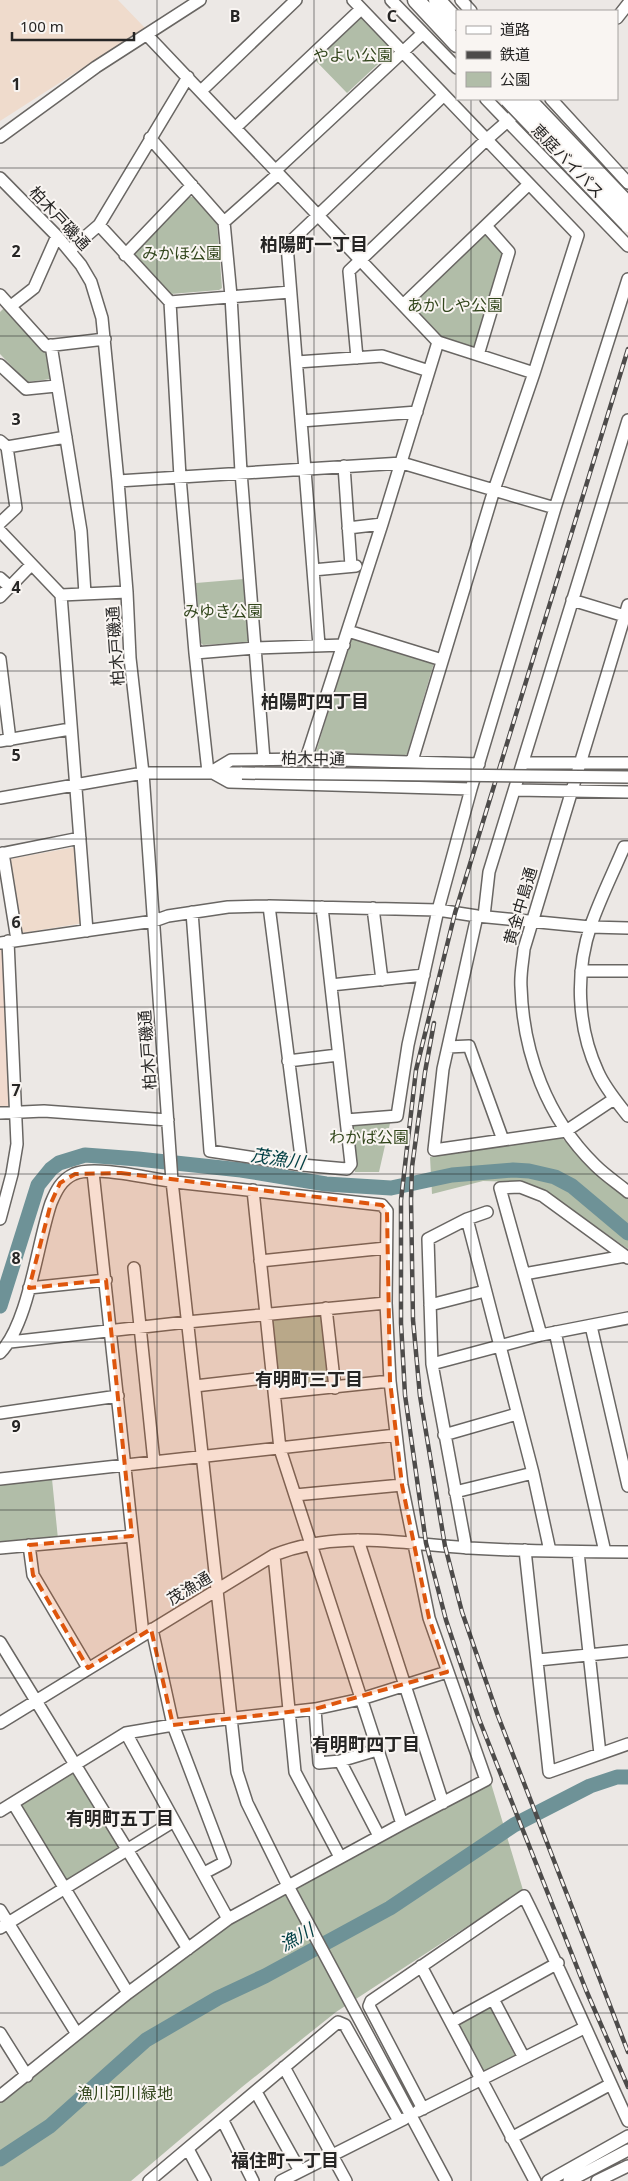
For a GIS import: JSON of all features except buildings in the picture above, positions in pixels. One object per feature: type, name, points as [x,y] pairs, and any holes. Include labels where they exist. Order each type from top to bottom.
[{"type":"highway","points":[[416,0],[456,43]]},
{"type":"highway","points":[[437,0],[456,21]]},
{"type":"highway","name":"恵庭バイパス","points":[[509,100],[628,224]]},
{"type":"highway","name":"恵庭バイパス","points":[[528,100],[628,205]]},
{"type":"street","points":[[0,137],[96,67],[200,0]]},
{"type":"street","points":[[353,0],[528,185],[578,235],[494,490],[412,761]]},
{"type":"street","points":[[392,0],[456,67]]},
{"type":"street","points":[[461,0],[470,10]]},
{"type":"street","points":[[201,91],[290,2]]},
{"type":"street","points":[[618,17],[628,4]]},
{"type":"street","points":[[235,128],[361,9]]},
{"type":"street","points":[[224,222],[423,32]]},
{"type":"street","points":[[147,35],[438,342],[534,373]]},
{"type":"street","points":[[70,250],[99,225],[188,77]]},
{"type":"street","points":[[320,645],[287,245],[444,96]]},
{"type":"street","points":[[487,100],[628,246]]},
{"type":"street","points":[[357,358],[349,271],[486,140],[533,100]]},
{"type":"street","points":[[552,100],[628,182]]},
{"type":"street","points":[[150,138],[224,222],[231,296],[241,472],[264,760]]},
{"type":"street","name":"柏木戸磯通","points":[[0,178],[70,250],[91,282],[102,318],[128,592],[130,658],[143,773],[172,1178],[237,1772],[247,1803],[288,1886],[446,2181]]},
{"type":"street","points":[[125,255],[192,185]]},
{"type":"street","points":[[404,304],[528,185]]},
{"type":"street","points":[[99,225],[170,302],[180,477],[195,654],[209,772]]},
{"type":"street","points":[[478,355],[509,252],[486,226]]},
{"type":"street","points":[[11,306],[34,288],[57,236]]},
{"type":"street","points":[[346,1120],[398,1116],[408,1045],[438,910],[471,789],[555,508],[628,279]]},
{"type":"street","points":[[170,302],[290,292]]},
{"type":"street","points":[[0,295],[46,346],[105,339]]},
{"type":"street","points":[[306,759],[402,462],[438,342]]},
{"type":"street","points":[[51,345],[56,386],[81,531],[84,594]]},
{"type":"street","points":[[297,362],[382,356],[429,371]]},
{"type":"street","points":[[0,365],[26,389],[56,386]]},
{"type":"street","points":[[301,421],[417,412]]},
{"type":"street","points":[[614,1099],[566,1131],[434,1150],[448,1046],[489,872],[572,600],[623,455],[628,420]]},
{"type":"street","points":[[0,523],[16,508],[3,444],[66,437]]},
{"type":"street","points":[[118,481],[402,462],[555,508]]},
{"type":"street","points":[[344,466],[351,566]]},
{"type":"street","points":[[348,528],[382,524]]},
{"type":"street","points":[[0,532],[61,595],[87,931]]},
{"type":"street","points":[[0,597],[31,565]]},
{"type":"street","points":[[313,570],[369,565]]},
{"type":"street","points":[[0,578],[10,587]]},
{"type":"street","points":[[61,595],[128,592]]},
{"type":"street","points":[[572,600],[627,613]]},
{"type":"street","name":"黄金中島通","points":[[627,613],[524,949],[520,984],[528,1048],[539,1079],[566,1131],[596,1165],[628,1192]]},
{"type":"street","points":[[348,631],[442,660]]},
{"type":"street","points":[[195,654],[255,648],[344,645]]},
{"type":"street","points":[[0,658],[5,740],[70,729]]},
{"type":"street","points":[[209,772],[231,760],[306,759],[479,764]]},
{"type":"street","points":[[523,763],[628,764]]},
{"type":"street","points":[[209,772],[230,782],[471,789]]},
{"type":"street","name":"柏木中通","points":[[0,798],[143,773],[209,772],[628,777]]},
{"type":"street","points":[[515,790],[628,792]]},
{"type":"street","points":[[0,1219],[12,1174],[17,1144],[17,1113],[2,853],[80,838]]},
{"type":"street","points":[[628,848],[624,848],[590,926],[581,971],[582,1020],[588,1046],[598,1072],[614,1099],[628,1116]]},
{"type":"street","points":[[8,941],[87,931],[228,907],[269,906],[438,910],[480,916],[628,928]]},
{"type":"street","points":[[269,906],[302,1165]]},
{"type":"street","points":[[192,912],[210,1151],[302,1165],[347,1169],[351,1164],[322,907]]},
{"type":"street","points":[[373,908],[382,980]]},
{"type":"street","points":[[581,971],[628,971]]},
{"type":"street","points":[[330,985],[424,975]]},
{"type":"street","points":[[448,1046],[469,1046],[503,1140]]},
{"type":"street","points":[[288,1061],[338,1055]]},
{"type":"street","points":[[0,1113],[44,1111],[168,1120]]},
{"type":"street","points":[[93,1172],[126,1465],[132,1536],[147,1631],[173,1725],[225,1862],[204,1873]]},
{"type":"street","points":[[0,1352],[10,1342],[29,1288],[51,1203],[60,1184],[75,1174],[93,1172],[121,1173],[172,1178],[253,1190],[382,1205],[387,1211],[386,1303],[390,1381],[402,1485],[429,1618],[486,1780],[228,1919],[128,1993],[0,2096]]},
{"type":"street","points":[[540,1335],[500,1188],[520,1187],[543,1196],[627,1257]]},
{"type":"street","points":[[253,1190],[280,1449],[402,1824]]},
{"type":"street","points":[[466,1548],[432,1364],[428,1239],[467,1218],[487,1212]]},
{"type":"street","points":[[467,1218],[550,1551]]},
{"type":"street","points":[[260,1261],[386,1248]]},
{"type":"street","points":[[524,1274],[627,1257]]},
{"type":"street","points":[[134,1268],[154,1462]]},
{"type":"street","points":[[29,1288],[106,1280]]},
{"type":"street","points":[[430,1305],[485,1292]]},
{"type":"street","points":[[10,1342],[187,1322],[386,1303]]},
{"type":"street","points":[[326,1308],[335,1388]]},
{"type":"street","points":[[432,1364],[540,1335],[591,1326],[627,1317]]},
{"type":"street","points":[[591,1326],[624,1451],[628,1486]]},
{"type":"street","points":[[555,1332],[605,1552]]},
{"type":"street","points":[[195,1386],[274,1377]]},
{"type":"street","points":[[275,1393],[390,1381]]},
{"type":"street","points":[[0,1413],[118,1396]]},
{"type":"street","points":[[444,1436],[517,1414]]},
{"type":"street","points":[[0,1479],[396,1435]]},
{"type":"street","points":[[455,1492],[532,1473]]},
{"type":"street","points":[[295,1495],[402,1485]]},
{"type":"street","points":[[0,1548],[132,1536]]},
{"type":"street","points":[[358,1540],[443,1803]]},
{"type":"street","name":"茂漁通","points":[[0,1723],[147,1631],[216,1592],[274,1555],[310,1543],[358,1540],[415,1542],[466,1548],[628,1552]]},
{"type":"street","points":[[29,1545],[33,1575],[88,1668]]},
{"type":"street","points":[[525,1550],[549,1772],[628,1744]]},
{"type":"street","points":[[578,1552],[600,1754]]},
{"type":"street","points":[[274,1555],[294,1772],[340,1858]]},
{"type":"street","points":[[0,1642],[188,1949]]},
{"type":"street","points":[[538,1660],[628,1651]]},
{"type":"street","points":[[0,1811],[126,1733],[230,1717],[315,1709],[361,1699],[447,1672]]},
{"type":"street","points":[[315,1709],[319,1763],[340,1761],[377,1750]]},
{"type":"street","points":[[126,1733],[228,1919]]},
{"type":"street","points":[[340,1761],[379,1836]]},
{"type":"street","points":[[13,1803],[128,1993]]},
{"type":"street","points":[[4,1926],[174,1822]]},
{"type":"street","points":[[424,2108],[369,2006],[371,2001],[524,1896],[558,1963],[584,2028],[628,2122]]},
{"type":"street","points":[[0,1910],[4,1926],[77,2034]]},
{"type":"street","points":[[451,2022],[558,1963]]},
{"type":"street","points":[[421,1966],[534,2181]]},
{"type":"street","points":[[493,1999],[524,2058]]},
{"type":"street","points":[[155,2179],[338,2022],[345,2025],[399,2121]]},
{"type":"street","points":[[280,2181],[298,2175],[410,2115],[584,2028]]},
{"type":"street","points":[[0,2033],[27,2076]]},
{"type":"street","points":[[284,2067],[346,2181]]},
{"type":"street","points":[[511,2138],[611,2084]]},
{"type":"street","points":[[256,2092],[298,2175]]},
{"type":"street","points":[[222,2121],[253,2181]]},
{"type":"street","points":[[548,2181],[628,2136]]},
{"type":"street","points":[[188,2149],[205,2181]]},
{"type":"street","points":[[568,2181],[628,2150]]},
{"type":"street","points":[[597,2181],[628,2166]]},
{"type":"highlighted area","points":[[121,1173],[382,1205],[387,1211],[390,1381],[402,1485],[429,1618],[447,1672],[315,1709],[173,1725],[151,1629],[88,1668],[33,1575],[29,1545],[132,1536],[106,1280],[29,1288],[51,1203],[60,1183],[75,1174]]},
{"type":"shaded area","points":[[0,0],[118,0],[145,28],[0,121]]},
{"type":"shaded area","points":[[75,847],[84,923],[22,933],[10,859]]},
{"type":"shaded area","points":[[2,947],[10,1111],[0,1110],[0,948]]},
{"type":"green space","name":"やよい公園","points":[[361,15],[392,51],[347,93],[314,59]]},
{"type":"green space","name":"みかほ公園","points":[[189,197],[194,197],[217,222],[222,288],[219,290],[171,294],[132,250]]},
{"type":"green space","name":"あかしや公園","points":[[483,234],[487,234],[503,254],[474,348],[445,340],[412,303]]},
{"type":"green space","points":[[4,308],[49,355],[51,379],[27,382],[0,354],[0,312]]},
{"type":"green space","name":"みゆき公園","points":[[244,579],[249,640],[247,642],[203,645],[201,643],[196,583]]},
{"type":"green space","points":[[351,637],[434,663],[407,754],[405,755],[317,754],[316,752]]},
{"type":"green space","name":"わかば公園","points":[[391,1119],[379,1172],[355,1172],[351,1122]]},
{"type":"green space","points":[[560,1136],[593,1169],[628,1197],[628,1249],[546,1191],[521,1182],[483,1181],[432,1194],[430,1157]]},
{"type":"green space","points":[[323,1314],[330,1384],[279,1388],[272,1320]]},
{"type":"green space","points":[[52,1479],[58,1539],[0,1545],[0,1483]]},
{"type":"green space","points":[[73,1770],[121,1847],[66,1881],[19,1804]]},
{"type":"green space","name":"漁川河川緑地","points":[[490,1780],[523,1890],[336,2012],[242,2087],[131,2181],[0,2181],[0,2099],[30,2079],[141,1987],[258,1906],[304,1884]]},
{"type":"green space","points":[[487,2008],[491,2009],[515,2056],[486,2071],[481,2070],[458,2024]]},
{"type":"waterway","name":"茂漁川","points":[[0,1306],[38,1185],[51,1169],[59,1163],[85,1155],[241,1170],[326,1184],[391,1188],[452,1175],[513,1170],[529,1171],[555,1177],[572,1186],[628,1233]]},
{"type":"waterway","name":"漁川","points":[[0,2159],[50,2126],[146,2040],[218,1998],[265,1976],[390,1908],[514,1825],[590,1786],[617,1777],[628,1777]]},
{"type":"railway","points":[[628,349],[455,913],[416,1070],[401,1200],[401,1323],[405,1395],[426,1543],[446,1620],[479,1719],[586,1990],[628,2087]]},
{"type":"railway","points":[[434,1023],[412,1167],[413,1320],[420,1396],[445,1546],[462,1612],[498,1716],[628,2052]]},
{"type":"district","name":"柏陽町一丁目","points":[[314,244]]},
{"type":"district","name":"柏陽町四丁目","points":[[315,701]]},
{"type":"district","name":"有明町三丁目","points":[[309,1379]]},
{"type":"district","name":"有明町四丁目","points":[[366,1744]]},
{"type":"district","name":"有明町五丁目","points":[[120,1818]]},
{"type":"district","name":"福住町一丁目","points":[[285,2160]]}]
